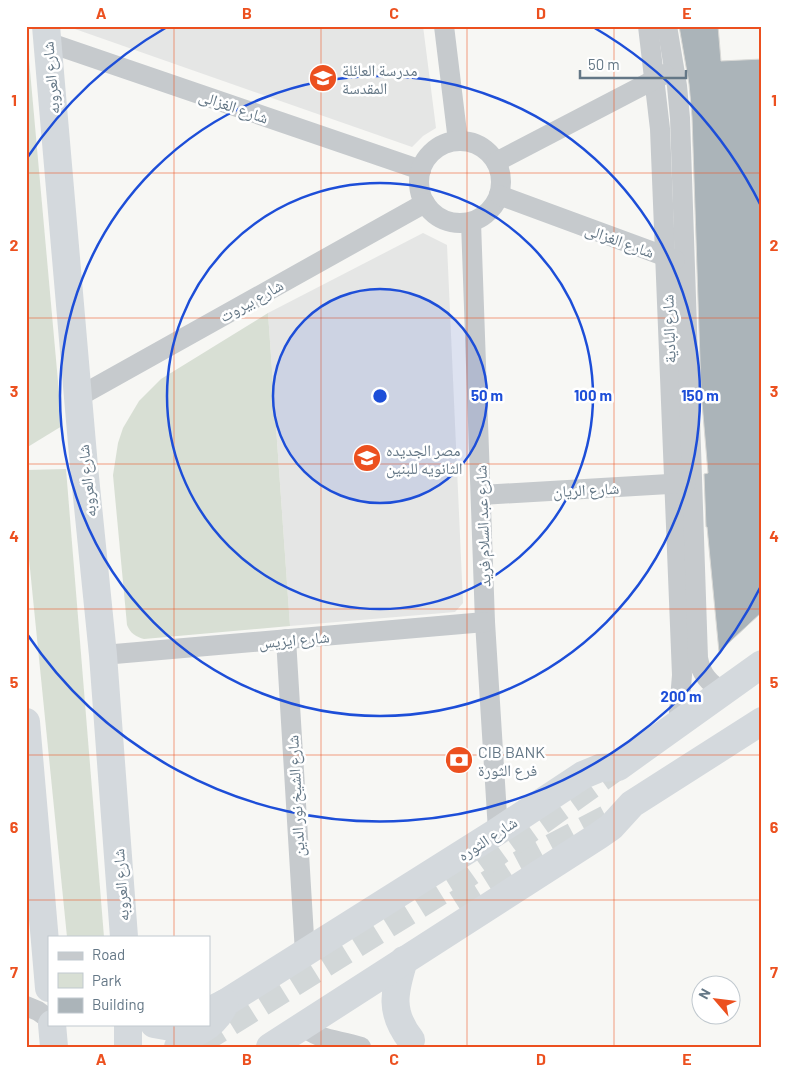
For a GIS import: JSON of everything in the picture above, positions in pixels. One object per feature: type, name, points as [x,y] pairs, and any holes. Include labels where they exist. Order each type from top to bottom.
[{"type":"highway","name":"شارع العروبه","points":[[46,34],[103,655],[124,936]]},
{"type":"highway","name":"شارع الثوره","points":[[217,1007],[498,831],[583,775],[600,768],[618,767],[762,664]]},
{"type":"highway","points":[[270,1047],[598,836],[622,816],[632,804],[762,721]]},
{"type":"highway","points":[[26,722],[29,779],[48,978]]},
{"type":"highway","points":[[404,960],[396,986],[395,1005],[400,1024],[411,1040]]},
{"type":"highway","points":[[210,1023],[220,1013],[217,1007]]},
{"type":"highway","points":[[52,1026],[54,1047]]},
{"type":"highway","points":[[128,1026],[128,1047]]},
{"type":"highway","points":[[178,1047],[186,1037],[206,1026]]},
{"type":"street","points":[[444,26],[458,141]]},
{"type":"street","name":"شارع البادية","points":[[648,26],[660,129],[665,256],[698,658],[700,668],[706,678],[714,686],[724,691]]},
{"type":"street","name":"شارع البادية","points":[[667,26],[680,118],[685,264],[682,675],[678,712],[679,723]]},
{"type":"street","name":"شارع الغزالى","points":[[46,34],[421,170]]},
{"type":"street","points":[[496,162],[674,70]]},
{"type":"street","points":[[466,141],[480,146],[496,162],[500,173],[501,184],[499,194],[488,212],[480,218],[464,223],[448,221],[435,214],[425,203],[419,187],[421,170],[431,153],[444,145],[466,141]]},
{"type":"street","name":"شارع الغزالى","points":[[499,194],[685,264]]},
{"type":"street","name":"شارع بيروت","points":[[78,397],[425,203]]},
{"type":"street","name":"شارع عبد السلام فريد","points":[[471,222],[485,622],[498,831]]},
{"type":"street","name":"شارع الريان","points":[[481,495],[683,483]]},
{"type":"street","name":"شارع ايزيس","points":[[103,655],[485,622]]},
{"type":"street","name":"شارع الشيخ نور الدين","points":[[286,639],[305,953]]},
{"type":"street","points":[[26,1006],[38,1011],[48,1019]]},
{"type":"street","points":[[302,1025],[319,1037],[361,1047]]},
{"type":"shaded area","name":"مدرسة العائلة المقدسة","points":[[75,26],[423,26],[436,128],[423,136],[412,147],[75,29]]},
{"type":"shaded area","name":"مصر الجديده الثانويه للبنين","points":[[423,233],[447,245],[463,603],[455,612],[290,626],[268,313]]},
{"type":"green space","points":[[26,26],[62,426],[26,448]]},
{"type":"green space","points":[[268,313],[290,626],[144,639],[138,637],[127,625],[113,475],[118,443],[123,428],[139,401],[161,379]]},
{"type":"green space","points":[[66,469],[104,936],[67,936],[26,529],[26,470]]},
{"type":"building","points":[[679,26],[718,26],[721,61],[762,59],[762,612],[719,652],[706,527],[704,474],[708,473],[701,391],[692,117],[689,84]]},
{"type":"tunnel","points":[[199,1043],[461,880],[618,767]]},
{"type":"tunnel","points":[[456,903],[518,864],[613,814]]},
{"type":"place","name":"مدرسة العائلة المقدسة","points":[[323,78]]},
{"type":"place","name":"مصر الجديده الثانويه للبنين","points":[[367,458]]},
{"type":"place","name":"CIB BANK فرع الثورة","points":[[459,760]]}]
